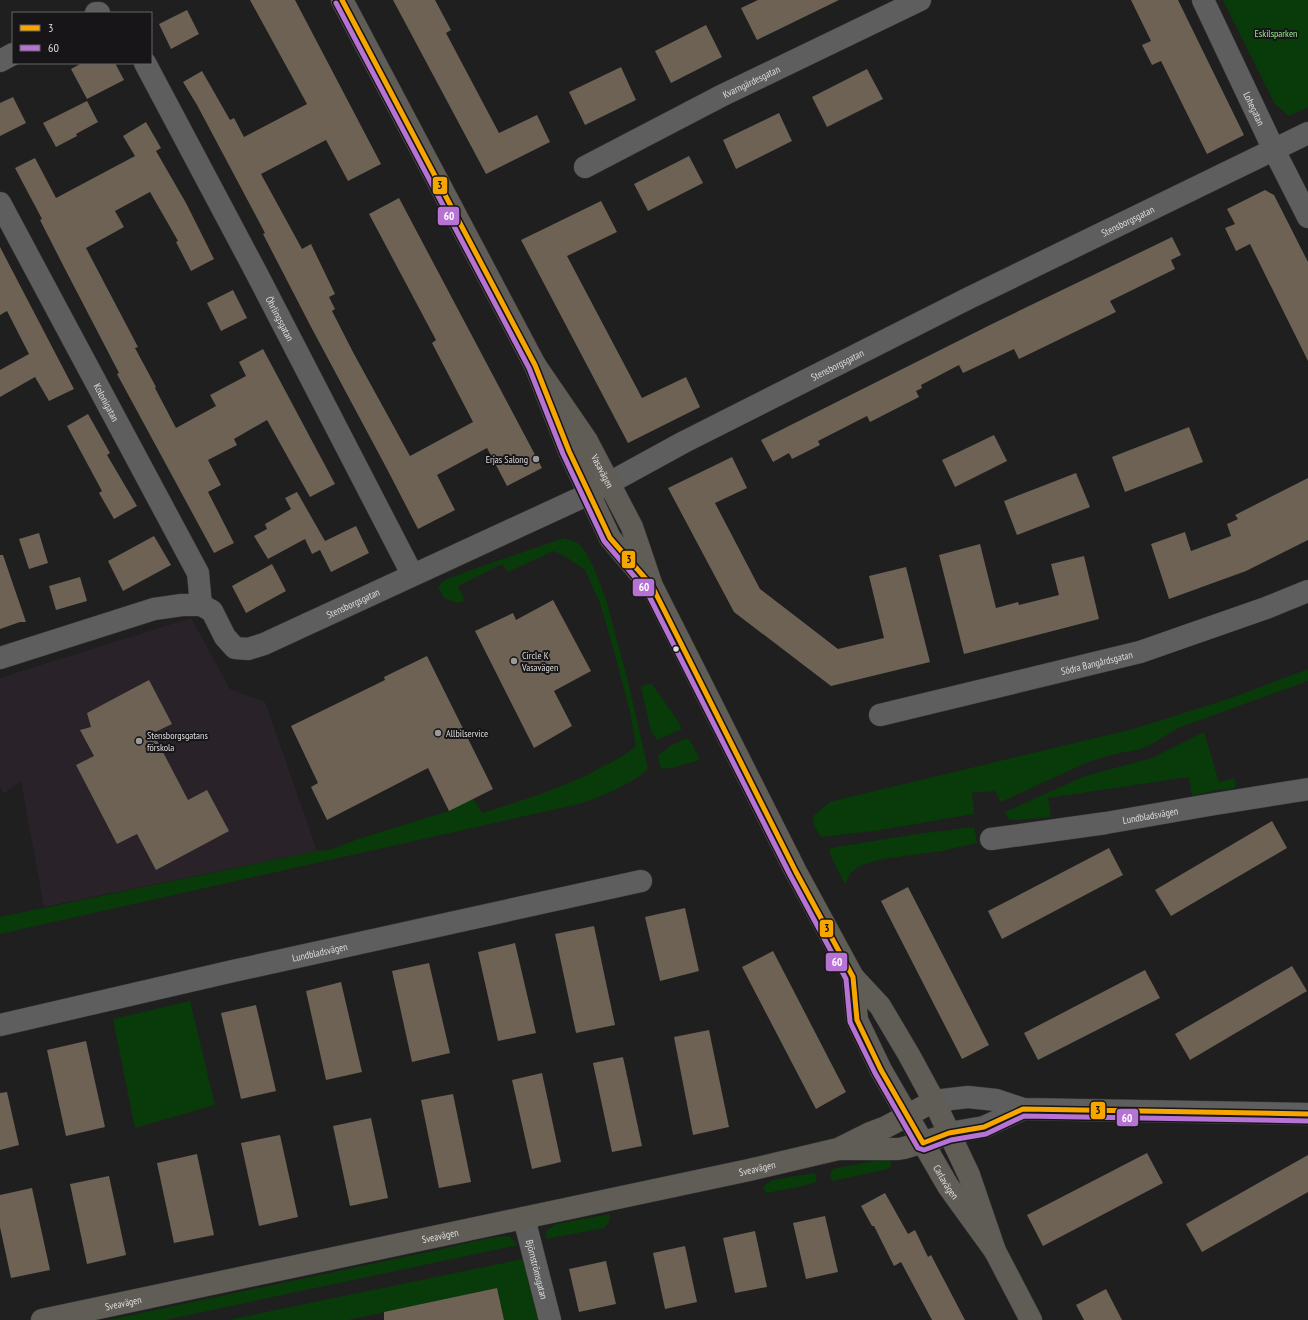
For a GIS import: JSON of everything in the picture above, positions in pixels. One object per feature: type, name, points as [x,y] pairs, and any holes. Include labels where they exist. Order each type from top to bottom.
[{"type":"main road","name":"Vasavägen","points":[[342,0],[535,365],[569,451],[610,538],[652,586]]},
{"type":"main road","name":"Vasavägen","points":[[535,365],[587,441],[632,527],[652,586],[752,786]]},
{"type":"main road","name":"Carlavägen","points":[[752,786],[796,872],[853,977],[880,1006],[934,1101],[969,1175],[995,1251]]},
{"type":"main road","name":"Carlavägen","points":[[853,977],[857,1020],[881,1070],[948,1186],[995,1251],[1031,1320]]},
{"type":"main road","name":"Sveavägen","points":[[838,1149],[870,1133],[886,1127],[934,1101]]},
{"type":"main road","name":"Sveavägen","points":[[42,1320],[749,1170],[838,1149],[898,1149],[923,1143],[949,1133]]},
{"type":"street","name":"Lohegatan","points":[[1203,0],[1274,150],[1308,217]]},
{"type":"street","name":"Kvarngärdesgatan","points":[[585,167],[905,3]]},
{"type":"street","points":[[0,61],[12,55]]},
{"type":"street","name":"Öhrlingsgatan","points":[[146,64],[254,267],[412,574]]},
{"type":"street","name":"Stensborgsgatan","points":[[201,605],[212,611],[225,637],[235,648],[248,649],[264,644],[412,574],[589,494],[684,442],[969,298],[1308,133]]},
{"type":"street","name":"Kolonigatan","points":[[0,203],[198,573],[201,605]]},
{"type":"street","name":"Södra Bangårdsgatan","points":[[880,715],[1140,652],[1266,608],[1308,591]]},
{"type":"street","points":[[0,658],[154,609],[182,605],[201,605]]},
{"type":"street","name":"Lundbladsvägen","points":[[992,839],[1106,823],[1308,789]]},
{"type":"street","name":"Lundbladsvägen","points":[[0,1025],[233,971],[641,881]]},
{"type":"street","name":"Sveavägen","points":[[934,1101],[968,1097],[996,1100],[1023,1109],[1308,1114]]},
{"type":"street","name":"Sveavägen","points":[[949,1133],[984,1127],[1023,1109]]},
{"type":"street","name":"Björnströmsgatan","points":[[524,1218],[550,1320]]},
{"type":"shaded area","name":"Stensborgsgatans förskola","points":[[191,618],[230,689],[265,702],[317,851],[44,907],[21,781],[3,794],[0,786],[0,678]]},
{"type":"green space","name":"Eskilsparken","points":[[1223,0],[1308,0],[1308,107],[1289,116],[1275,104]]},
{"type":"green space","points":[[564,538],[578,543],[585,551],[593,566],[606,599],[628,681],[648,769],[641,775],[617,789],[583,803],[0,934],[0,917],[317,851],[330,850],[358,839],[449,811],[473,798],[482,813],[543,793],[573,781],[620,758],[636,746],[630,712],[600,603],[585,570],[554,551],[508,572],[502,564],[458,586],[465,601],[457,603],[444,598],[438,587],[445,580]]},
{"type":"green space","points":[[1308,669],[1308,681],[1178,728],[1141,749],[1115,754],[1088,762],[1001,802],[995,791],[972,793],[974,814],[874,831],[821,837],[814,826],[813,816],[829,802],[1133,729],[1228,699]]},
{"type":"green space","points":[[651,683],[682,729],[657,740],[651,731],[641,687]]},
{"type":"green space","points":[[1204,732],[1219,782],[1234,778],[1236,786],[1232,789],[1217,790],[1192,796],[1189,777],[1048,798],[1051,817],[1018,820],[1009,819],[1005,812],[1085,776],[1152,758]]},
{"type":"green space","points":[[687,738],[692,744],[700,760],[672,768],[661,769],[658,756],[670,746]]},
{"type":"green space","points":[[974,827],[977,843],[942,851],[882,859],[859,866],[850,874],[845,884],[829,853],[831,848],[917,834]]},
{"type":"green space","points":[[190,1001],[215,1105],[135,1128],[113,1019]]},
{"type":"green space","points":[[889,1158],[892,1164],[888,1169],[833,1181],[830,1177],[832,1169]]},
{"type":"green space","points":[[815,1173],[817,1181],[808,1185],[766,1193],[763,1187],[772,1180]]},
{"type":"green space","points":[[610,1214],[609,1222],[604,1228],[545,1239],[547,1230],[556,1224]]},
{"type":"green space","points":[[509,1236],[518,1245],[165,1320],[108,1320],[489,1238]]},
{"type":"green space","points":[[523,1259],[538,1320],[504,1320],[497,1288],[348,1320],[228,1320]]},
{"type":"building","points":[[250,0],[295,0],[381,164],[348,181],[326,140],[261,174],[302,249],[311,244],[335,294],[329,297],[335,309],[332,311],[410,456],[473,422],[432,343],[436,340],[369,214],[399,198],[542,468],[507,486],[487,448],[437,475],[455,510],[418,529],[310,325],[263,234],[265,233],[197,105],[183,82],[202,71],[230,120],[234,118],[244,137],[307,104]]},
{"type":"building","points":[[393,0],[435,0],[451,30],[446,33],[499,133],[537,115],[550,142],[486,174]]},
{"type":"building","points":[[758,0],[839,0],[757,40],[741,8]]},
{"type":"building","points":[[1131,0],[1178,0],[1244,135],[1207,154],[1161,61],[1152,65],[1142,45],[1151,41]]},
{"type":"building","points":[[187,10],[199,34],[171,49],[159,24]]},
{"type":"building","points":[[706,25],[722,57],[671,83],[655,51]]},
{"type":"building","points":[[80,64],[116,64],[124,80],[87,99],[71,69]]},
{"type":"building","points":[[621,67],[636,100],[585,125],[569,92]]},
{"type":"building","points":[[867,69],[883,99],[827,127],[812,97]]},
{"type":"building","points":[[13,97],[26,123],[0,136],[0,103]]},
{"type":"building","points":[[87,101],[98,122],[76,134],[77,136],[56,147],[43,123]]},
{"type":"building","points":[[779,113],[792,141],[736,169],[723,140]]},
{"type":"building","points":[[146,122],[161,148],[156,151],[186,203],[214,259],[191,271],[176,242],[178,241],[150,192],[115,211],[124,227],[86,248],[138,347],[135,348],[156,387],[155,388],[176,428],[216,406],[210,395],[246,376],[239,362],[263,349],[335,484],[310,497],[267,420],[234,439],[237,445],[208,460],[221,485],[208,492],[234,543],[214,553],[117,374],[119,373],[40,220],[42,219],[15,168],[35,158],[56,198],[135,156],[123,136]]},
{"type":"building","points":[[689,156],[703,183],[648,211],[634,184]]},
{"type":"building","points":[[1265,190],[1274,195],[1308,262],[1308,361],[1250,244],[1236,251],[1225,228],[1235,224],[1227,209]]},
{"type":"building","points":[[601,201],[617,232],[567,256],[642,398],[686,377],[700,407],[628,443],[521,240]]},
{"type":"building","points":[[1172,237],[1181,255],[1171,260],[1175,269],[1110,301],[1116,312],[1019,359],[1014,349],[963,373],[959,365],[921,385],[922,388],[916,391],[919,397],[870,422],[867,416],[818,441],[820,445],[792,459],[789,453],[773,462],[761,440],[996,322]]},
{"type":"building","points":[[0,247],[74,389],[49,401],[35,377],[0,397],[0,370],[29,354],[7,311],[0,315]]},
{"type":"building","points":[[233,290],[247,318],[221,331],[207,303]]},
{"type":"building","points":[[88,414],[110,453],[107,455],[137,506],[114,519],[99,493],[102,491],[67,426]]},
{"type":"building","points":[[1189,427],[1203,462],[1125,492],[1112,457]]},
{"type":"building","points":[[994,435],[1007,461],[955,487],[942,460]]},
{"type":"building","points":[[732,457],[747,488],[715,503],[760,589],[838,649],[884,638],[869,576],[906,567],[930,662],[831,686],[734,612],[668,488]]},
{"type":"building","points":[[1076,473],[1090,507],[1017,535],[1004,501]]},
{"type":"building","points":[[1308,478],[1308,540],[1246,571],[1169,599],[1151,544],[1185,532],[1191,551],[1231,536],[1227,524],[1238,519],[1235,515]]},
{"type":"building","points":[[297,492],[325,541],[356,526],[369,553],[331,572],[320,550],[312,554],[305,539],[268,559],[254,536],[267,529],[265,524],[291,509],[285,498]]},
{"type":"building","points":[[39,533],[48,563],[29,569],[19,539]]},
{"type":"building","points":[[154,536],[171,565],[123,591],[108,561]]},
{"type":"building","points":[[980,544],[996,608],[1018,602],[1019,605],[1059,595],[1051,564],[1084,556],[1099,619],[964,654],[939,555]]},
{"type":"building","points":[[0,555],[3,555],[26,622],[20,622],[0,629]]},
{"type":"building","points":[[272,564],[286,591],[246,613],[232,586]]},
{"type":"building","points":[[80,577],[87,601],[56,610],[49,586]]},
{"type":"building","name":"Circle K Vasavägen","points":[[553,600],[591,671],[554,691],[572,726],[534,748],[475,631],[513,613],[516,620]]},
{"type":"building","points":[[427,656],[493,789],[449,811],[428,768],[327,820],[311,787],[318,783],[291,726],[385,680],[384,677]]},
{"type":"building","points":[[149,680],[172,724],[153,733],[188,800],[207,790],[229,831],[156,870],[137,834],[117,844],[76,765],[94,756],[80,730],[91,727],[87,713]]},
{"type":"building","points":[[1272,821],[1287,848],[1171,916],[1155,890]]},
{"type":"building","points":[[1109,848],[1123,875],[1002,939],[988,911]]},
{"type":"building","points":[[908,887],[989,1045],[962,1059],[881,901]]},
{"type":"building","points":[[685,908],[699,971],[660,981],[645,917]]},
{"type":"building","points":[[594,926],[615,1025],[576,1033],[555,934]]},
{"type":"building","points":[[515,943],[536,1033],[498,1041],[478,952]]},
{"type":"building","points":[[773,951],[846,1092],[816,1109],[742,967]]},
{"type":"building","points":[[429,963],[450,1053],[412,1062],[392,971]]},
{"type":"building","points":[[1292,966],[1307,991],[1190,1060],[1175,1034]]},
{"type":"building","points":[[1145,970],[1160,998],[1038,1060],[1024,1033]]},
{"type":"building","points":[[341,982],[362,1072],[326,1080],[306,991]]},
{"type":"building","points":[[256,1005],[276,1091],[241,1099],[221,1013]]},
{"type":"building","points":[[709,1030],[729,1127],[693,1135],[674,1037]]},
{"type":"building","points":[[86,1041],[105,1127],[66,1136],[47,1050]]},
{"type":"building","points":[[623,1057],[642,1146],[612,1152],[593,1063]]},
{"type":"building","points":[[542,1073],[561,1162],[532,1169],[512,1080]]},
{"type":"building","points":[[7,1092],[19,1145],[0,1150],[0,1093]]},
{"type":"building","points":[[453,1094],[471,1182],[439,1188],[421,1100]]},
{"type":"building","points":[[371,1118],[388,1198],[350,1206],[333,1126]]},
{"type":"building","points":[[280,1135],[298,1217],[259,1226],[241,1143]]},
{"type":"building","points":[[1147,1153],[1163,1183],[1043,1246],[1027,1215]]},
{"type":"building","points":[[197,1154],[214,1235],[174,1243],[157,1163]]},
{"type":"building","points":[[1308,1155],[1308,1192],[1202,1252],[1186,1224]]},
{"type":"building","points":[[109,1176],[126,1255],[87,1264],[70,1184]]},
{"type":"building","points":[[32,1188],[50,1270],[11,1278],[0,1227],[0,1195]]},
{"type":"building","points":[[885,1193],[908,1234],[915,1230],[928,1257],[931,1255],[965,1320],[932,1320],[901,1262],[894,1266],[874,1226],[872,1226],[861,1206]]},
{"type":"building","points":[[825,1216],[838,1272],[806,1279],[793,1223]]},
{"type":"building","points":[[755,1231],[767,1287],[735,1293],[723,1238]]},
{"type":"building","points":[[685,1246],[697,1302],[665,1309],[653,1253]]},
{"type":"building","points":[[606,1261],[616,1304],[579,1312],[569,1269]]},
{"type":"building","points":[[497,1288],[504,1320],[384,1320],[384,1312]]},
{"type":"building","points":[[1106,1289],[1122,1320],[1084,1320],[1076,1305]]},
{"type":"transit line","name":"3","points":[[342,0],[535,365],[569,451],[610,538],[652,586],[796,872],[853,977],[857,1020],[881,1070],[923,1143],[949,1133],[984,1127],[1023,1109],[1308,1114]]},
{"type":"transit line","name":"60","points":[[336,3],[529,368],[563,454],[604,541],[646,590],[790,875],[846,979],[850,1022],[875,1073],[918,1148],[924,1150],[951,1140],[986,1134],[1024,1116],[1308,1121]]},
{"type":"place","name":"Erjas Salong","points":[[536,459]]},
{"type":"place","name":"Circle K Vasavägen","points":[[514,661]]},
{"type":"place","name":"Allbilservice","points":[[438,733]]},
{"type":"place","name":"Stensborgsgatans förskola","points":[[139,741]]}]
